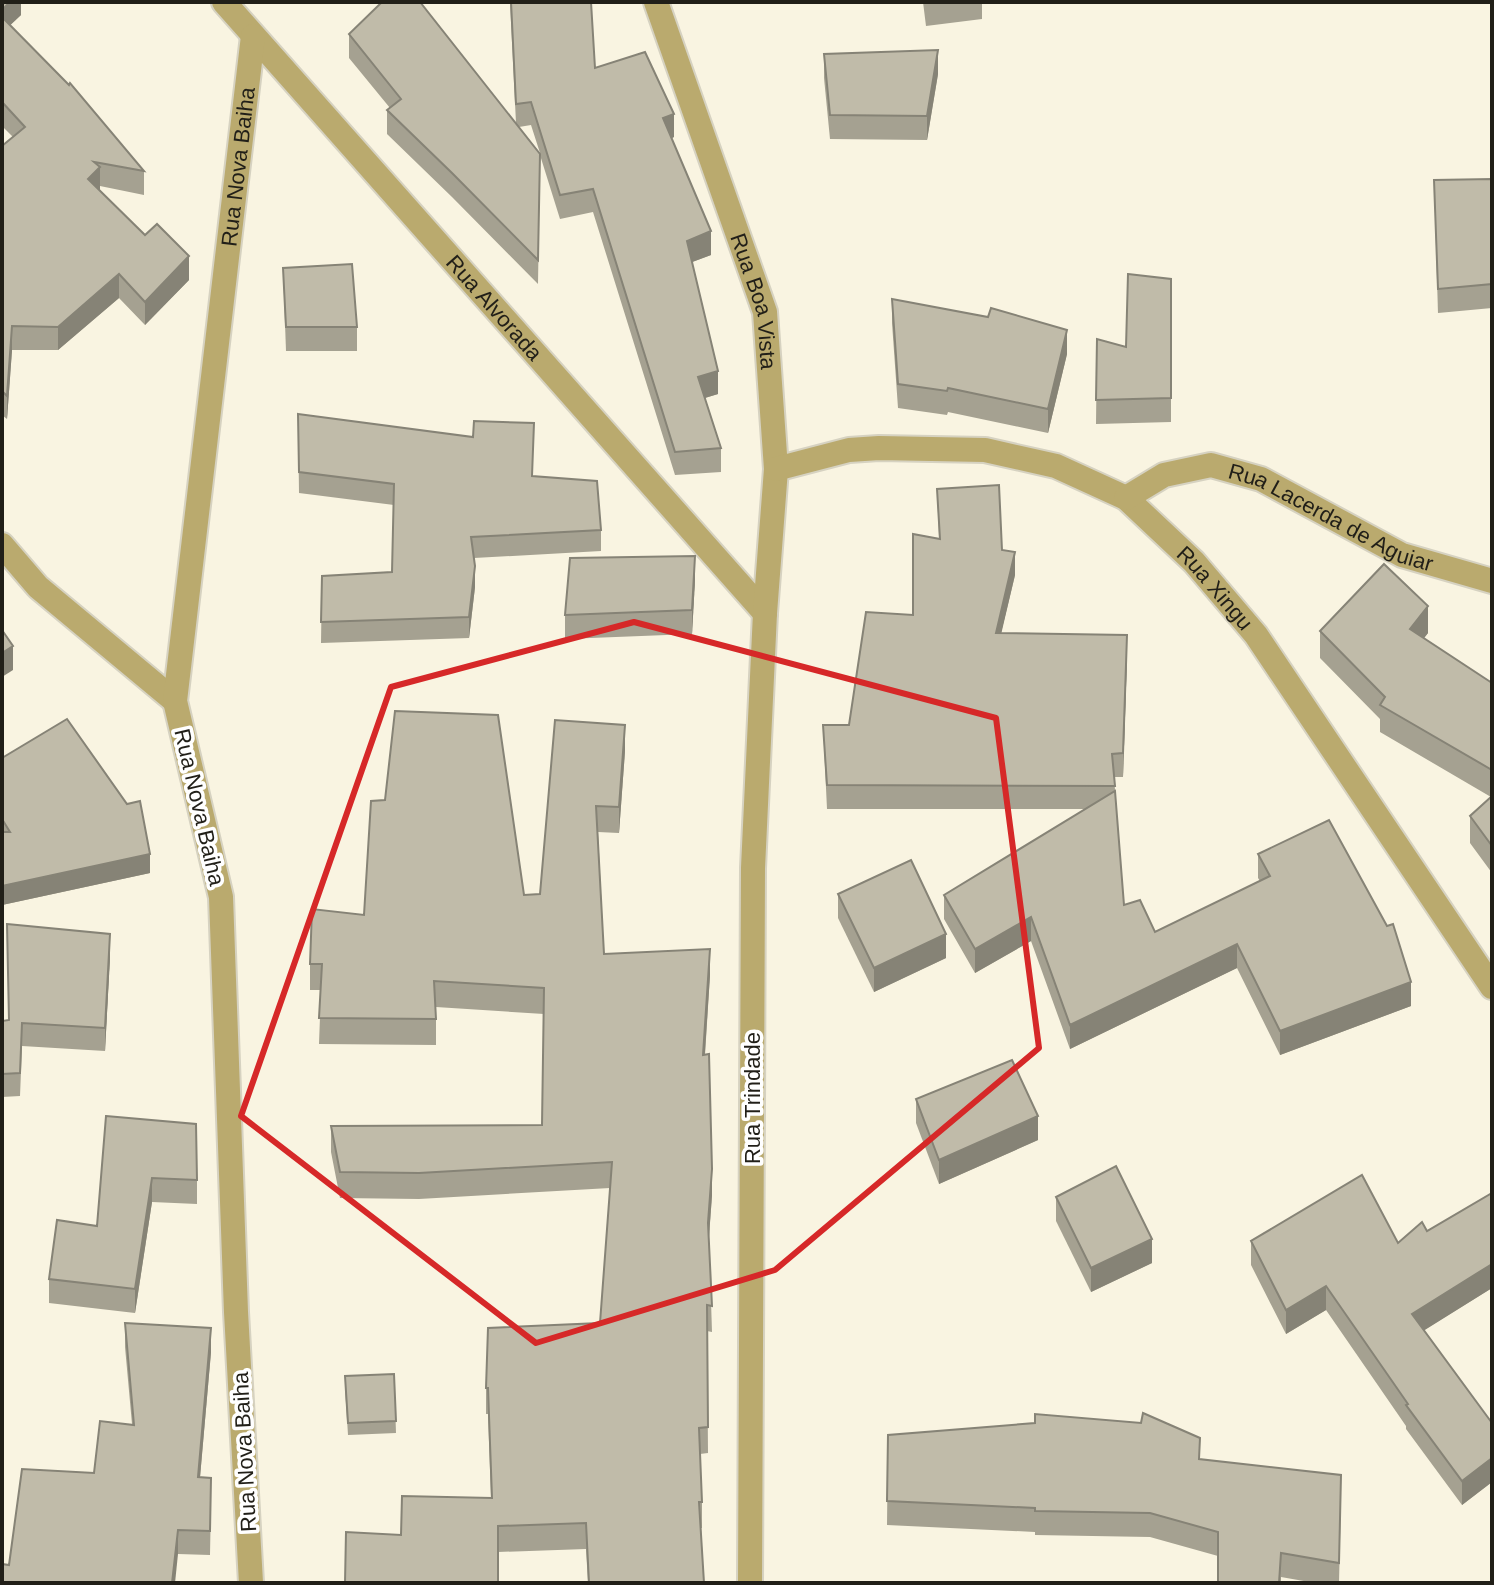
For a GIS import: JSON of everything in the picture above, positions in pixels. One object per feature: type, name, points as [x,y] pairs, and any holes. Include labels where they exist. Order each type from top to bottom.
[{"type":"street","name":"Rua Alvorada","points":[[224,2],[765,613]]},
{"type":"street","name":"Rua Boa Vista","points":[[656,2],[765,312],[776,469],[765,613]]},
{"type":"street","name":"Rua Nova Baiha","points":[[251,1583],[236,1312],[221,897],[175,701],[253,36]]},
{"type":"street","name":"Rua Xingu","points":[[776,469],[849,450],[985,450],[1056,466],[1126,498],[1194,562],[1256,635],[1492,987]]},
{"type":"street","name":"Rua Lacerda de Aguiar","points":[[1126,498],[1164,475],[1211,465],[1261,479],[1402,555],[1492,581]]},
{"type":"street","points":[[2,545],[38,587],[175,701]]},
{"type":"street","name":"Rua Trindade","points":[[750,1583],[753,868],[765,613]]},
{"type":"highlighted area","points":[[634,622],[996,718],[1039,1048],[775,1270],[536,1343],[241,1116],[391,687]]},
{"type":"building","points":[[382,2],[420,2],[540,154],[538,260],[387,110],[401,99],[349,34]]},
{"type":"building","points":[[511,2],[591,2],[595,68],[645,52],[674,114],[663,118],[711,231],[687,241],[718,371],[698,377],[721,448],[675,452],[593,189],[560,195],[531,102],[516,104]]},
{"type":"building","points":[[2,17],[70,83],[144,171],[94,162],[100,167],[88,179],[145,235],[157,224],[189,256],[145,302],[119,274],[58,327],[12,326],[7,396],[2,391],[2,146],[25,127],[2,102]]},
{"type":"building","points":[[938,50],[927,116],[830,115],[824,54]]},
{"type":"building","points":[[1492,179],[1492,284],[1438,289],[1434,180]]},
{"type":"building","points":[[352,264],[357,327],[286,327],[283,268]]},
{"type":"building","points":[[1128,274],[1171,279],[1171,398],[1096,400],[1097,339],[1126,347]]},
{"type":"building","points":[[892,299],[988,317],[991,308],[1067,330],[1048,409],[948,388],[947,391],[898,384]]},
{"type":"building","points":[[298,414],[473,437],[474,421],[534,423],[532,476],[597,481],[601,530],[471,537],[475,566],[469,617],[321,622],[322,576],[392,572],[394,484],[299,472]]},
{"type":"building","points":[[999,485],[1002,550],[1015,552],[996,633],[1127,635],[1123,753],[1112,754],[1115,786],[827,785],[823,725],[849,725],[866,612],[913,615],[913,534],[940,539],[937,489]]},
{"type":"building","points":[[695,556],[692,610],[565,615],[570,558]]},
{"type":"building","points":[[1384,564],[1428,606],[1410,629],[1492,683],[1492,770],[1380,705],[1385,697],[1320,631]]},
{"type":"building","points":[[2,630],[13,646],[2,653]]},
{"type":"building","points":[[395,711],[498,715],[524,895],[540,894],[555,720],[625,725],[619,807],[596,806],[604,954],[710,949],[703,1055],[709,1054],[712,1169],[708,1223],[712,1306],[707,1305],[708,1427],[699,1428],[704,1583],[589,1583],[586,1523],[498,1526],[498,1583],[345,1583],[346,1532],[401,1535],[402,1496],[492,1498],[486,1388],[488,1328],[600,1323],[612,1162],[419,1173],[340,1172],[331,1126],[542,1125],[544,988],[434,981],[436,1019],[319,1018],[322,964],[310,964],[312,909],[364,915],[371,801],[385,800]]},
{"type":"building","points":[[67,719],[127,804],[140,801],[150,854],[2,886],[2,832],[10,832],[2,819],[2,758]]},
{"type":"building","points":[[1115,791],[1124,905],[1140,900],[1155,932],[1270,876],[1258,854],[1329,820],[1387,926],[1393,924],[1411,982],[1280,1031],[1237,944],[1070,1025],[1031,917],[975,949],[944,895]]},
{"type":"building","points":[[1492,796],[1492,846],[1470,816]]},
{"type":"building","points":[[911,860],[946,934],[874,968],[838,894]]},
{"type":"building","points":[[7,924],[110,934],[105,1028],[22,1023],[20,1073],[2,1074],[2,1021],[9,1020]]},
{"type":"building","points":[[1012,1060],[1038,1116],[939,1160],[916,1099]]},
{"type":"building","points":[[106,1116],[196,1124],[197,1180],[152,1178],[135,1289],[49,1279],[57,1220],[97,1226]]},
{"type":"building","points":[[1116,1166],[1152,1239],[1091,1268],[1056,1197]]},
{"type":"building","points":[[1362,1175],[1398,1243],[1422,1222],[1427,1231],[1492,1193],[1492,1264],[1412,1314],[1492,1423],[1492,1458],[1462,1481],[1406,1405],[1326,1286],[1286,1310],[1251,1241]]},
{"type":"building","points":[[125,1323],[211,1328],[198,1477],[211,1478],[210,1531],[178,1530],[172,1583],[2,1583],[2,1564],[9,1565],[22,1469],[94,1473],[100,1421],[134,1425]]},
{"type":"building","points":[[394,1374],[396,1421],[348,1423],[345,1376]]},
{"type":"building","points":[[1143,1413],[1200,1438],[1199,1459],[1341,1475],[1339,1563],[1281,1553],[1279,1583],[1218,1583],[1218,1532],[1150,1513],[1035,1511],[1035,1508],[887,1501],[888,1435],[1035,1423],[1035,1414],[1141,1423]]}]
